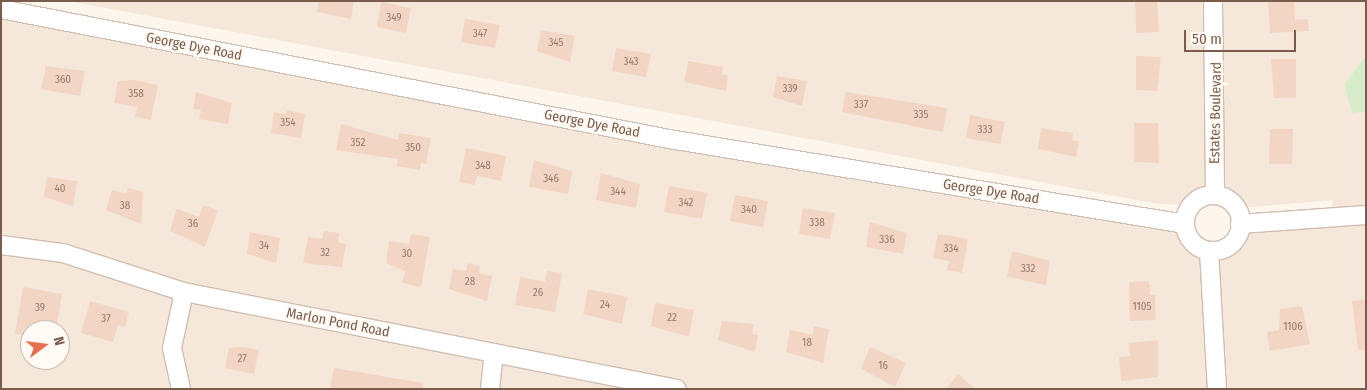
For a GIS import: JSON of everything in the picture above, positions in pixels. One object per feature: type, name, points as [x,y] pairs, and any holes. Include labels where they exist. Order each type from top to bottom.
[{"type":"street","name":"Estates Boulevard","points":[[1214,1],[1215,194]]},
{"type":"street","name":"George Dye Road","points":[[1,9],[669,139],[1184,224]]},
{"type":"street","points":[[1215,194],[1231,201],[1240,224],[1231,244],[1209,251],[1195,244],[1184,224],[1193,202],[1215,194]]},
{"type":"street","points":[[1240,224],[1366,215]]},
{"type":"street","name":"Marlon Pond Road","points":[[1,245],[63,253],[184,292],[678,389]]},
{"type":"street","points":[[1209,251],[1217,389]]},
{"type":"street","points":[[181,389],[172,348],[184,292]]},
{"type":"street","points":[[490,389],[494,353]]},
{"type":"shaded area","points":[[68,1],[1366,1],[1366,55],[1344,85],[1352,113],[1366,112],[1366,389],[1,389],[1,9],[1186,231],[1202,249],[1224,248],[1239,232],[1332,220],[1333,200],[1252,207],[1158,204]]},
{"type":"green space","points":[[1366,55],[1366,112],[1352,113],[1344,85]]},
{"type":"building","points":[[319,1],[354,1],[351,19],[317,12]]},
{"type":"building","points":[[1135,1],[1157,1],[1159,32],[1136,33]]},
{"type":"building","points":[[1268,1],[1294,1],[1295,20],[1308,19],[1309,31],[1270,33]]},
{"type":"building","points":[[381,2],[411,8],[406,33],[377,27]]},
{"type":"building","points":[[465,19],[500,25],[495,48],[461,42]]},
{"type":"building","points":[[541,30],[575,36],[570,62],[537,51]]},
{"type":"building","points":[[616,48],[651,54],[646,77],[612,71]]},
{"type":"building","points":[[1136,56],[1161,57],[1157,91],[1136,90]]},
{"type":"building","points":[[1271,59],[1296,59],[1296,98],[1274,98]]},
{"type":"building","points":[[688,61],[723,67],[722,74],[728,75],[726,91],[684,82]]},
{"type":"building","points":[[46,66],[85,71],[80,96],[41,89]]},
{"type":"building","points":[[777,76],[807,81],[802,106],[773,97]]},
{"type":"building","points":[[134,80],[158,85],[151,120],[135,117],[137,107],[114,103],[118,81]]},
{"type":"building","points":[[196,92],[232,103],[228,124],[199,119],[201,110],[193,109]]},
{"type":"building","points":[[846,92],[947,108],[943,132],[842,112]]},
{"type":"building","points":[[287,110],[305,114],[301,138],[271,133],[274,112],[286,114]]},
{"type":"building","points":[[970,115],[1005,122],[1000,144],[966,138]]},
{"type":"building","points":[[1134,123],[1158,123],[1159,163],[1134,162]]},
{"type":"building","points":[[341,124],[398,140],[399,133],[431,138],[426,164],[421,163],[420,170],[397,166],[398,159],[336,150]]},
{"type":"building","points":[[1041,128],[1073,133],[1072,140],[1079,141],[1076,157],[1038,149]]},
{"type":"building","points":[[1270,129],[1293,129],[1292,164],[1269,164]]},
{"type":"building","points":[[466,148],[506,156],[501,181],[477,176],[475,185],[459,182]]},
{"type":"building","points":[[534,160],[572,171],[568,194],[529,187]]},
{"type":"building","points":[[601,173],[640,184],[636,208],[596,200]]},
{"type":"building","points":[[47,177],[77,181],[73,206],[44,197]]},
{"type":"building","points":[[669,186],[707,193],[702,219],[664,212]]},
{"type":"building","points":[[128,188],[143,192],[141,224],[106,210],[112,190],[126,194]]},
{"type":"building","points":[[735,195],[768,201],[763,227],[730,221]]},
{"type":"building","points":[[203,205],[218,210],[205,247],[170,231],[177,209],[199,217]]},
{"type":"building","points":[[803,208],[835,213],[830,239],[799,234]]},
{"type":"building","points":[[870,222],[907,233],[903,254],[866,247]]},
{"type":"building","points":[[324,231],[339,233],[338,242],[346,244],[342,267],[303,263],[308,237],[322,239]]},
{"type":"building","points":[[250,232],[280,238],[276,263],[247,254]]},
{"type":"building","points":[[411,234],[430,237],[421,287],[402,283],[405,271],[386,263],[389,241],[409,244]]},
{"type":"building","points":[[938,234],[968,239],[962,273],[947,270],[949,261],[933,258]]},
{"type":"building","points":[[1012,251],[1050,261],[1046,285],[1007,277]]},
{"type":"building","points":[[468,263],[480,266],[479,273],[492,276],[487,301],[449,289],[453,269],[466,271]]},
{"type":"building","points":[[547,271],[562,273],[555,312],[515,305],[520,277],[545,282]]},
{"type":"building","points":[[1149,281],[1150,295],[1155,295],[1156,320],[1130,321],[1129,282]]},
{"type":"building","points":[[23,287],[62,294],[58,320],[20,320],[20,335],[15,334]]},
{"type":"building","points":[[588,289],[627,297],[622,324],[583,314]]},
{"type":"building","points":[[1366,299],[1366,350],[1358,350],[1352,301]]},
{"type":"building","points":[[90,301],[129,312],[125,327],[118,325],[113,342],[81,333]]},
{"type":"building","points":[[655,303],[694,310],[689,337],[651,326]]},
{"type":"building","points":[[1302,306],[1310,344],[1270,351],[1267,332],[1279,330],[1280,309]]},
{"type":"building","points":[[722,321],[754,324],[752,334],[758,335],[755,352],[718,340]]},
{"type":"building","points":[[814,326],[829,329],[823,363],[786,352],[790,330],[813,335]]},
{"type":"building","points":[[1158,340],[1158,377],[1121,381],[1119,357],[1130,356],[1129,343]]},
{"type":"building","points":[[241,347],[259,350],[254,374],[225,368],[229,348]]},
{"type":"building","points":[[870,347],[906,363],[895,387],[861,369]]},
{"type":"building","points":[[334,368],[423,383],[423,389],[330,389]]},
{"type":"building","points":[[958,374],[975,389],[946,389]]}]
